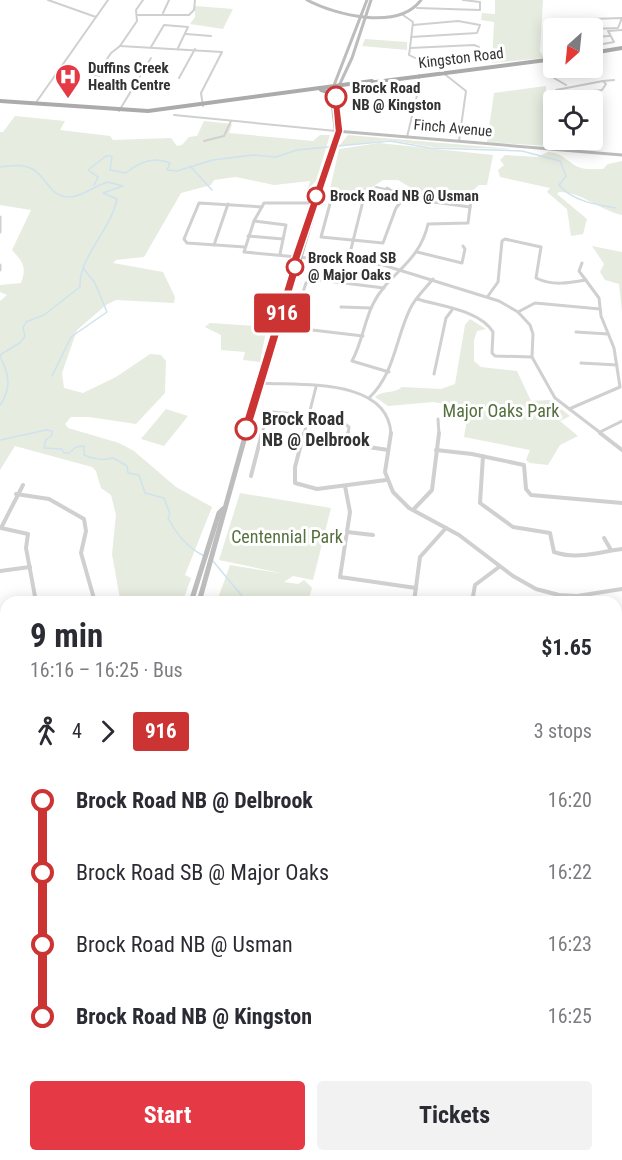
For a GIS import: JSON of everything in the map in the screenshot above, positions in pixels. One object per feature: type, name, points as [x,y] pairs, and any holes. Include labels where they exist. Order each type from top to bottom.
[{"type":"main road","points":[[307,0],[332,12],[367,16],[402,15],[417,8],[421,0]]},
{"type":"main road","points":[[312,0],[317,4]]},
{"type":"main road","points":[[337,131],[331,93],[343,78],[362,15],[370,0]]},
{"type":"main road","points":[[193,596],[225,514],[223,509],[260,383],[334,145],[337,131],[336,86],[367,16],[370,0]]},
{"type":"main road","points":[[352,14],[362,15]]},
{"type":"main road","points":[[603,51],[622,48]]},
{"type":"main road","name":"Kingston Road","points":[[296,92],[543,60]]},
{"type":"main road","points":[[343,78],[352,83]]},
{"type":"main road","name":"Kingston Road","points":[[0,101],[119,111],[202,105],[372,81]]},
{"type":"main road","points":[[321,90],[331,93]]},
{"type":"main road","name":"Finch Avenue","points":[[337,131],[622,155]]},
{"type":"main road","points":[[201,596],[209,555]]},
{"type":"street","points":[[48,0],[96,17]]},
{"type":"street","points":[[35,104],[108,0]]},
{"type":"street","points":[[97,74],[137,21],[136,10],[143,0]]},
{"type":"street","points":[[163,13],[168,0]]},
{"type":"street","points":[[137,15],[192,14],[195,0]]},
{"type":"street","points":[[417,8],[480,10],[480,2],[463,0]]},
{"type":"street","points":[[402,15],[412,20],[409,55],[414,58],[434,62],[478,56],[479,47],[465,45],[410,48]]},
{"type":"street","points":[[603,19],[622,18],[620,27],[603,28]]},
{"type":"street","points":[[411,37],[477,33],[480,25],[477,22],[458,21],[413,25]]},
{"type":"street","points":[[151,47],[164,25],[188,27],[178,48]]},
{"type":"street","points":[[603,44],[614,42],[608,31],[622,30]]},
{"type":"street","points":[[186,34],[211,36]]},
{"type":"street","points":[[603,36],[611,36]]},
{"type":"street","points":[[120,46],[222,52],[201,93],[202,105]]},
{"type":"street","points":[[179,78],[195,49]]},
{"type":"street","points":[[119,111],[152,58]]},
{"type":"street","points":[[434,62],[467,94],[459,141]]},
{"type":"street","points":[[407,137],[419,87],[419,75]]},
{"type":"street","points":[[554,78],[567,86]]},
{"type":"street","points":[[556,90],[567,86],[614,80]]},
{"type":"street","points":[[602,90],[606,84],[603,81]]},
{"type":"street","points":[[586,83],[587,90]]},
{"type":"street","name":"Finch Avenue","points":[[174,115],[337,131]]},
{"type":"street","points":[[204,141],[224,136],[231,121]]},
{"type":"street","points":[[348,261],[363,201],[376,187],[381,186],[404,198],[470,207]]},
{"type":"street","points":[[389,372],[352,361],[363,336],[371,308],[384,288],[417,252],[425,238],[428,224],[466,225],[470,207],[469,195]]},
{"type":"street","points":[[363,201],[331,200],[320,232],[321,237],[385,242],[390,234],[398,203],[404,198]]},
{"type":"street","points":[[315,205],[267,201],[254,221],[244,252],[348,261],[400,269],[487,296],[518,312],[532,330],[532,357],[550,390],[569,409],[622,450]]},
{"type":"street","points":[[245,247],[188,243],[184,239],[198,204],[262,207]]},
{"type":"street","points":[[214,245],[228,204]]},
{"type":"street","points":[[0,217],[2,219],[0,231]]},
{"type":"street","points":[[254,221],[286,225],[280,254]]},
{"type":"street","points":[[249,236],[283,239]]},
{"type":"street","points":[[487,296],[498,282],[502,241],[505,239],[541,247],[536,278],[540,281],[566,283],[586,280]]},
{"type":"street","points":[[417,252],[462,264],[465,249],[463,246]]},
{"type":"street","points":[[569,409],[587,399],[618,390],[620,387],[617,365],[600,309],[599,298],[578,268],[582,263]]},
{"type":"street","points":[[0,265],[0,270]]},
{"type":"street","points":[[363,336],[295,328],[293,324],[306,283],[312,279],[384,288]]},
{"type":"street","points":[[369,398],[382,387],[389,372],[398,352],[410,308],[433,279]]},
{"type":"street","points":[[417,299],[472,316],[491,329],[492,353],[495,356],[532,357]]},
{"type":"street","points":[[518,312],[535,303],[600,309]]},
{"type":"street","points":[[341,306],[371,308]]},
{"type":"street","points":[[434,374],[446,318],[452,310]]},
{"type":"street","points":[[576,332],[608,334]]},
{"type":"street","points":[[581,363],[617,365]]},
{"type":"street","points":[[260,383],[341,389],[369,398],[378,405],[390,421],[392,429],[386,480],[398,499],[465,539],[523,584],[552,594],[586,596],[621,591]]},
{"type":"street","points":[[316,387],[295,467],[296,483],[317,489],[386,480]]},
{"type":"street","points":[[251,476],[250,470],[268,414],[309,415],[343,420],[350,427],[347,441],[352,445],[388,450]]},
{"type":"street","points":[[414,510],[430,494],[440,424],[438,419]]},
{"type":"street","points":[[600,432],[622,421]]},
{"type":"street","points":[[350,451],[352,445]]},
{"type":"street","points":[[436,450],[483,456],[524,465],[526,467],[526,489],[531,495],[622,503]]},
{"type":"street","points":[[483,456],[480,503],[505,523],[550,533],[554,552],[560,555],[578,556],[622,549]]},
{"type":"street","points":[[23,485],[16,494],[1,528],[28,534],[26,548],[35,596]]},
{"type":"street","points":[[345,486],[350,512],[340,577],[416,588]]},
{"type":"street","points":[[16,494],[49,499],[84,519],[86,531],[81,553],[94,596]]},
{"type":"street","points":[[415,596],[420,557],[446,528]]},
{"type":"street","points":[[347,532],[373,535]]},
{"type":"street","points":[[604,538],[610,550]]},
{"type":"street","points":[[0,571],[30,567]]},
{"type":"street","points":[[473,596],[475,585],[499,567]]},
{"type":"green space","points":[[495,0],[543,0],[540,51],[543,58],[492,63],[494,22],[481,20],[482,13],[495,14]]},
{"type":"green space","points":[[195,6],[233,9],[223,29],[190,24],[195,17]]},
{"type":"green space","points":[[365,39],[407,42],[407,50],[362,46]]},
{"type":"green space","points":[[546,86],[546,90],[543,90],[543,146],[487,142],[494,93]]},
{"type":"green space","points":[[15,116],[65,121],[60,130],[110,136],[113,140],[171,138],[177,146],[182,145],[189,137],[197,136],[204,121],[232,124],[229,133],[313,141],[320,135],[330,135],[316,181],[308,189],[310,181],[274,185],[236,177],[214,180],[211,185],[181,193],[144,257],[116,260],[113,263],[163,272],[175,297],[174,303],[116,300],[106,305],[77,330],[62,373],[64,388],[83,393],[116,377],[150,354],[161,355],[166,361],[165,393],[136,424],[89,417],[71,417],[65,424],[68,428],[119,443],[134,451],[176,487],[212,507],[185,575],[191,578],[185,596],[119,596],[112,554],[116,515],[111,495],[101,488],[96,471],[92,467],[15,446],[0,470],[0,301],[7,295],[0,292],[0,285],[21,283],[24,273],[23,265],[12,250],[31,210],[0,205],[0,132],[3,132]]},
{"type":"green space","points":[[348,135],[512,149],[433,147],[388,140],[339,146]]},
{"type":"green space","points":[[379,143],[493,155],[487,185],[479,185],[472,191],[436,195],[418,192],[398,180],[383,180],[365,192],[330,189],[339,149]]},
{"type":"green space","points":[[548,152],[557,154],[584,169],[603,169],[608,164],[622,161],[622,215],[575,195],[559,192],[557,194],[587,219],[583,234],[571,236],[567,209],[547,192],[550,188],[500,177],[498,170],[504,165],[500,160],[505,155],[537,157]]},
{"type":"green space","points":[[592,246],[622,252],[622,312],[619,284],[605,280],[600,272],[604,264]]},
{"type":"green space","name":"Major Oaks Park","points":[[470,319],[486,329],[477,331],[474,340],[474,361],[481,367],[517,371],[531,401],[550,400],[570,416],[560,421],[578,436],[560,445],[548,465],[530,463],[526,460],[530,450],[464,437],[469,408],[433,402],[388,406],[375,397],[402,387],[441,389],[455,384],[465,325]]},
{"type":"green space","points":[[268,321],[260,362],[243,360],[245,352],[221,350],[221,335],[205,327],[210,323],[256,326]]},
{"type":"green space","points":[[166,409],[188,416],[164,446],[141,439]]},
{"type":"green space","name":"Centennial Park","points":[[240,493],[331,508],[313,580],[293,576],[284,582],[298,584],[304,580],[312,588],[310,596],[219,596],[230,565],[285,574],[219,560]]},
{"type":"waterway","points":[[191,167],[213,160],[253,155],[276,157],[297,150],[390,141],[430,148],[522,151],[560,161],[566,176],[559,185],[571,195],[585,201],[616,208]]},
{"type":"waterway","points":[[94,185],[98,177],[88,170],[106,156],[112,156],[110,170],[126,173],[141,163],[152,160],[170,163],[167,170],[177,171],[191,167]]},
{"type":"waterway","points":[[0,167],[18,165],[28,167],[39,174],[56,193],[62,196],[79,195],[108,182],[123,186],[103,193],[117,199],[114,210],[83,268]]},
{"type":"waterway","points":[[191,167],[212,190]]},
{"type":"waterway","points":[[0,355],[21,342],[25,336],[23,328],[26,322],[44,315],[80,287],[83,268]]},
{"type":"waterway","points":[[52,376],[71,337],[107,312],[95,283],[83,268]]},
{"type":"waterway","points":[[0,356],[8,381],[8,387],[0,405]]},
{"type":"waterway","points":[[0,440],[46,430],[52,431],[52,435],[46,440],[44,448],[62,449],[64,453],[69,453],[76,447],[84,446],[84,455],[91,458],[113,458],[127,466],[128,473],[139,475],[145,493],[164,498],[170,514],[168,518],[175,530],[188,545],[204,556]]},
{"type":"waterway","points":[[213,561],[242,596]]},
{"type":"bus line","name":"916","points":[[246,429],[321,179],[324,177],[338,136],[336,97]]},
{"type":"place","name":"Brock Road NB @ Kingston","points":[[336,97]]},
{"type":"place","name":"Duffins Creek Health Centre","points":[[68,100]]},
{"type":"place","name":"Brock Road NB @ Usman","points":[[316,196]]},
{"type":"place","name":"Brock Road SB @ Major Oaks","points":[[295,267]]},
{"type":"place","name":"Brock Road NB @ Delbrook","points":[[246,429]]}]
